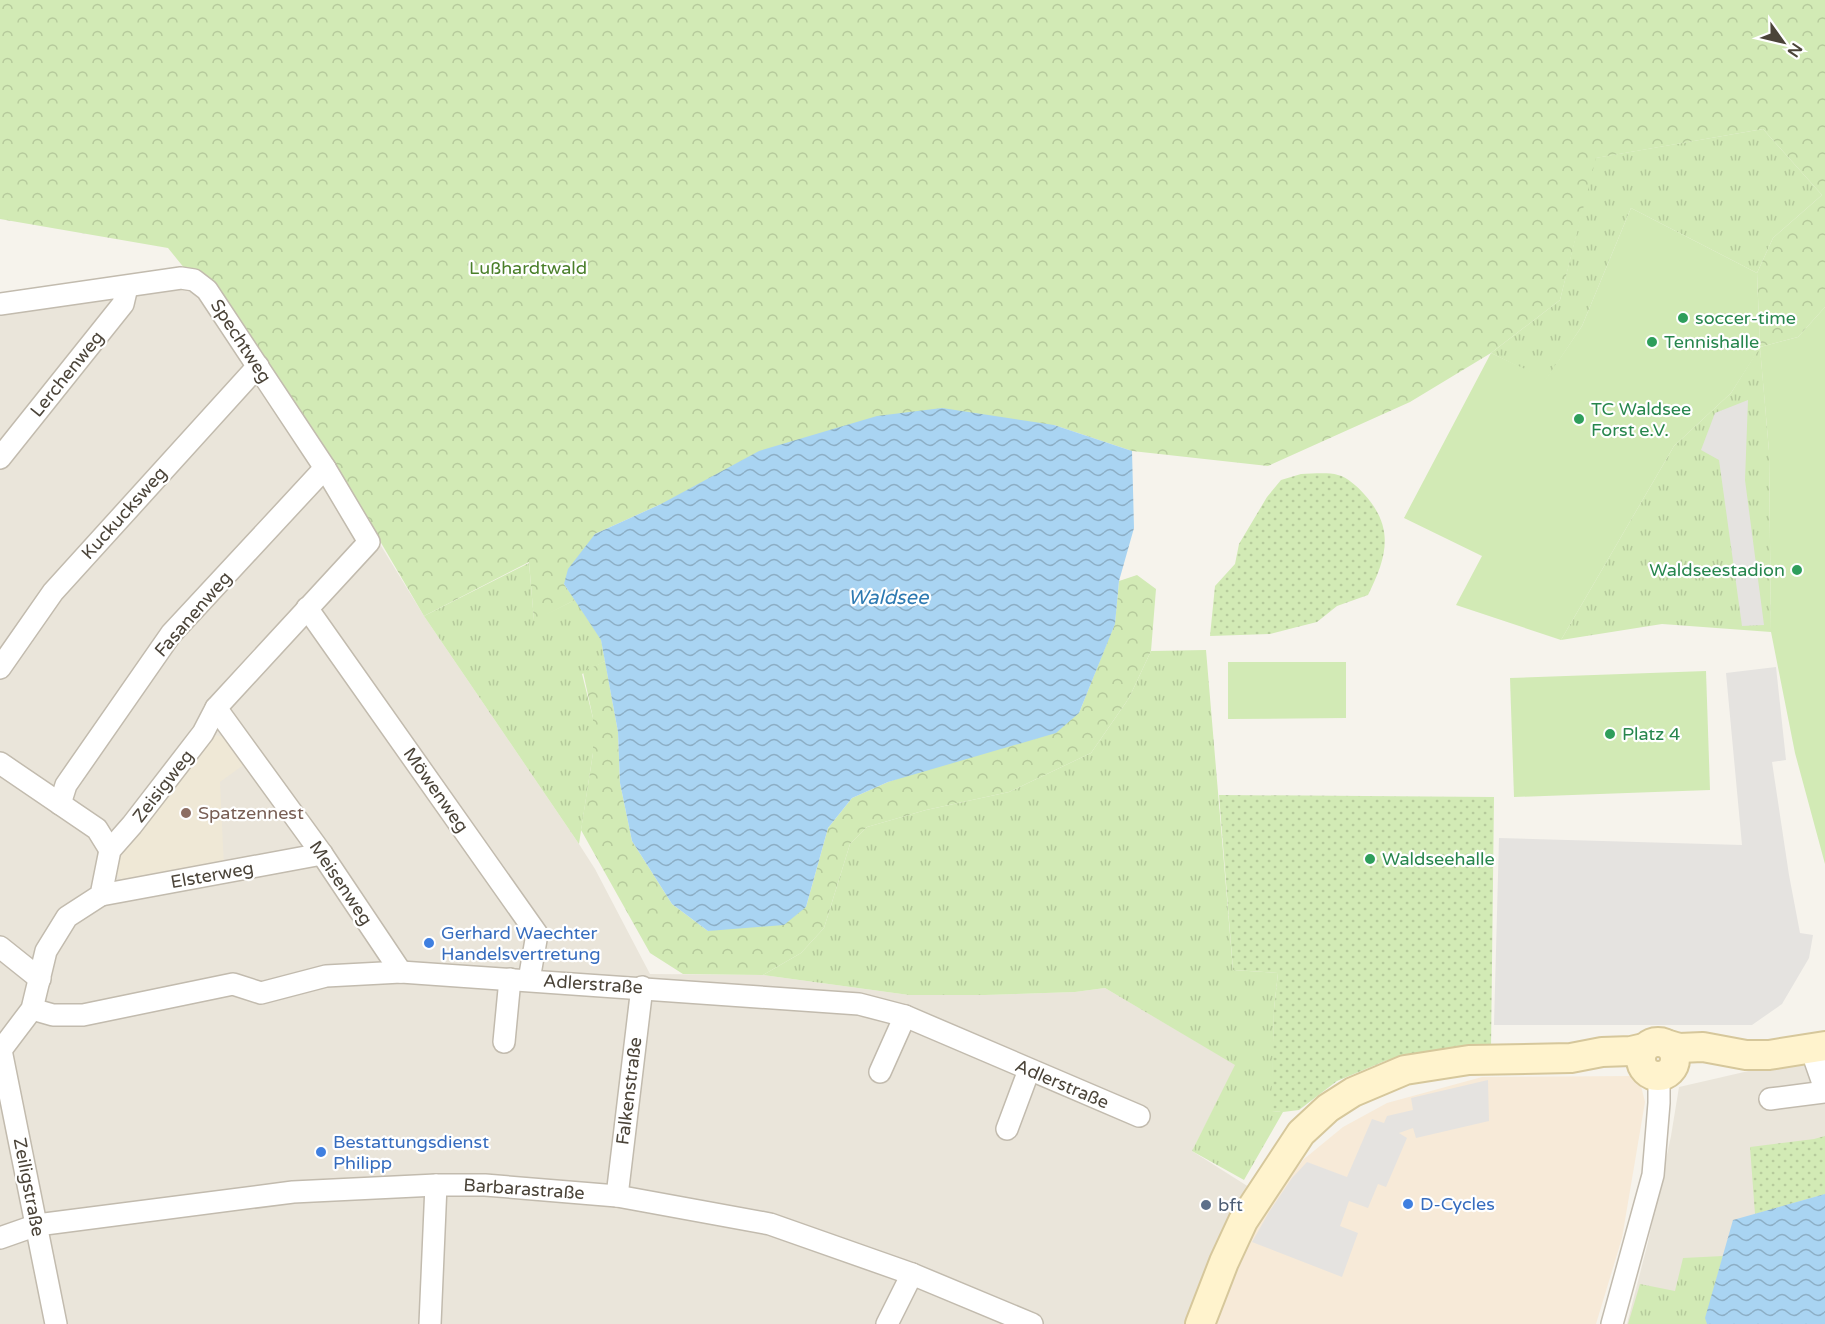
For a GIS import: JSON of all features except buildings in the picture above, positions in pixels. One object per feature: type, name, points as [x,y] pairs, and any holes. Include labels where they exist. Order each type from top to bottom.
[{"type":"street","name":"Spechtweg","points":[[0,304],[181,278],[194,280],[207,290],[258,366],[325,468],[369,542]]},
{"type":"street","name":"Lerchenweg","points":[[0,458],[123,304],[127,287]]},
{"type":"street","name":"Kuckucksweg","points":[[0,668],[53,592],[258,366]]},
{"type":"street","name":"Fasanenweg","points":[[60,804],[66,785],[171,634],[325,468]]},
{"type":"street","name":"Zeisigweg","points":[[110,850],[203,733],[216,708],[369,542]]},
{"type":"street","name":"Möwenweg","points":[[307,608],[537,934],[519,979],[504,1042]]},
{"type":"street","name":"Meisenweg","points":[[216,708],[322,854],[401,972]]},
{"type":"street","points":[[0,763],[97,829],[110,850],[101,895],[67,917],[46,951],[32,1009],[1,1050]]},
{"type":"street","name":"Elsterweg","points":[[101,895],[322,854]]},
{"type":"street","points":[[0,947],[40,979]]},
{"type":"street","name":"Adlerstraße","points":[[32,1009],[53,1015],[83,1015],[232,984],[261,993],[326,976],[401,972],[642,987],[859,1004],[905,1016],[1139,1116]]},
{"type":"street","name":"Falkenstraße","points":[[617,1196],[642,987]]},
{"type":"street","points":[[880,1072],[905,1016]]},
{"type":"street","points":[[1200,1324],[1243,1221],[1301,1133],[1328,1108],[1353,1092],[1405,1070],[1469,1060],[1571,1058],[1600,1065],[1632,1066],[1658,1062],[1679,1048],[1703,1047],[1746,1055],[1769,1055],[1818,1048],[1825,1090],[1770,1099]]},
{"type":"street","name":"Zeiligstraße","points":[[1,1050],[56,1324]]},
{"type":"street","points":[[1612,1324],[1653,1175],[1659,1103],[1658,1062]]},
{"type":"street","points":[[1007,1129],[1029,1070]]},
{"type":"street","points":[[429,1324],[436,1185]]},
{"type":"street","name":"Barbarastraße","points":[[0,1238],[37,1225],[293,1192],[485,1185],[617,1196],[770,1224],[912,1274],[1032,1324]]},
{"type":"street","points":[[887,1324],[912,1274]]},
{"type":"shaded area","points":[[184,272],[375,536],[424,616],[595,869],[650,974],[763,975],[909,995],[1075,992],[1105,988],[1236,1065],[1192,1151],[1260,1194],[1200,1324],[0,1324],[0,295]]},
{"type":"shaded area","points":[[1748,400],[1745,480],[1764,625],[1742,626],[1719,460],[1701,450],[1715,413]]},
{"type":"shaded area","points":[[1776,667],[1786,760],[1772,762],[1800,933],[1813,935],[1809,958],[1782,1004],[1752,1025],[1494,1025],[1499,838],[1742,845],[1726,673]]},
{"type":"shaded area","name":"Spatzennest","points":[[213,735],[228,737],[249,761],[220,782],[224,868],[125,884],[113,870],[114,861]]},
{"type":"shaded area","points":[[1825,1059],[1825,1324],[1627,1324],[1648,1242],[1679,1087],[1766,1067]]},
{"type":"shaded area","points":[[1631,1076],[1641,1086],[1645,1102],[1622,1238],[1596,1324],[1216,1324],[1249,1236],[1278,1191],[1304,1159],[1343,1127],[1387,1103],[1482,1077]]},
{"type":"shaded area","points":[[1488,1080],[1489,1121],[1416,1138],[1413,1128],[1399,1133],[1407,1138],[1386,1187],[1378,1184],[1368,1208],[1349,1201],[1340,1226],[1358,1233],[1342,1277],[1252,1242],[1292,1178],[1307,1162],[1347,1177],[1372,1119],[1384,1123],[1387,1116],[1413,1110],[1411,1098]]},
{"type":"green space","name":"Lußhardtwald","points":[[0,0],[1825,0],[1825,307],[1798,337],[1760,347],[1757,273],[1773,238],[1822,195],[1763,129],[1596,158],[1560,300],[1491,353],[1410,402],[1268,466],[1132,451],[1054,425],[661,504],[595,534],[564,584],[575,600],[534,621],[529,562],[424,616],[333,461],[218,286],[185,269],[168,248],[0,219]]},
{"type":"green space","points":[[1763,129],[1822,195],[1773,238],[1757,273],[1631,208],[1582,326],[1546,380],[1491,353],[1560,300],[1595,158]]},
{"type":"green space","name":"TC Waldsee Forst e.V.","points":[[1631,208],[1757,273],[1760,347],[1798,337],[1825,307],[1825,864],[1795,753],[1771,632],[1769,451],[1760,348],[1731,393],[1674,446],[1561,640],[1456,605],[1482,556],[1404,518],[1491,353],[1546,379],[1582,326]]},
{"type":"green space","points":[[1760,347],[1769,451],[1771,632],[1662,624],[1561,640],[1674,446],[1731,393]]},
{"type":"green space","points":[[1301,474],[1341,476],[1359,488],[1374,507],[1384,531],[1385,543],[1380,568],[1368,595],[1337,606],[1317,622],[1270,634],[1210,636],[1215,586],[1235,564],[1239,544],[1267,497],[1281,480]]},
{"type":"green space","points":[[529,563],[534,620],[575,600],[601,639],[605,661],[582,674],[593,718],[593,753],[579,844],[424,616]]},
{"type":"green space","points":[[1137,575],[1156,589],[1151,651],[1129,698],[1091,753],[1009,792],[926,810],[867,827],[850,844],[824,928],[801,953],[763,975],[683,974],[650,953],[581,830],[593,753],[593,718],[583,672],[605,661],[618,732],[620,783],[632,841],[672,904],[708,931],[806,907],[828,828],[852,798],[888,782],[1079,713],[1115,623],[1119,581]]},
{"type":"green space","points":[[1206,650],[1233,970],[1278,973],[1274,1009],[1272,1111],[1283,1112],[1244,1180],[1192,1151],[1235,1065],[1105,988],[1075,992],[909,995],[763,975],[801,953],[824,928],[850,844],[867,827],[926,810],[1009,792],[1091,753],[1129,698],[1151,651]]},
{"type":"green space","points":[[1228,662],[1346,662],[1346,718],[1228,719]]},
{"type":"green space","name":"Platz 4","points":[[1706,671],[1710,790],[1514,797],[1510,678]]},
{"type":"green space","points":[[1219,795],[1494,797],[1491,1049],[1429,1054],[1385,1061],[1337,1081],[1299,1110],[1271,1111],[1274,1009],[1278,973],[1233,970]]},
{"type":"green space","points":[[1825,1136],[1825,1194],[1755,1214],[1750,1147]]},
{"type":"green space","points":[[1723,1256],[1706,1318],[1707,1324],[1628,1324],[1640,1284],[1675,1291],[1683,1258]]},
{"type":"water","name":"Waldsee","points":[[942,408],[1054,425],[1132,451],[1134,528],[1119,581],[1115,624],[1079,713],[1056,733],[888,782],[852,798],[828,828],[806,907],[784,925],[708,931],[672,904],[632,841],[620,783],[618,732],[601,640],[564,584],[568,569],[595,534],[661,504],[759,451],[877,416]]},
{"type":"water","points":[[1825,1194],[1825,1324],[1707,1324],[1705,1318],[1733,1220]]},
{"type":"place","name":"soccer-time","points":[[1683,318]]},
{"type":"place","name":"Tennishalle","points":[[1652,342]]},
{"type":"place","name":"TC Waldsee Forst e.V.","points":[[1579,419]]},
{"type":"place","name":"Waldseestadion","points":[[1797,570]]},
{"type":"place","name":"Platz 4","points":[[1610,734]]},
{"type":"place","name":"Spatzennest","points":[[186,813]]},
{"type":"place","name":"Waldseehalle","points":[[1370,859]]},
{"type":"place","name":"Gerhard Waechter Handelsvertretung","points":[[429,943]]},
{"type":"place","name":"Bestattungsdienst Philipp","points":[[321,1152]]},
{"type":"place","name":"D-Cycles","points":[[1408,1204]]},
{"type":"place","name":"bft","points":[[1206,1205]]}]
